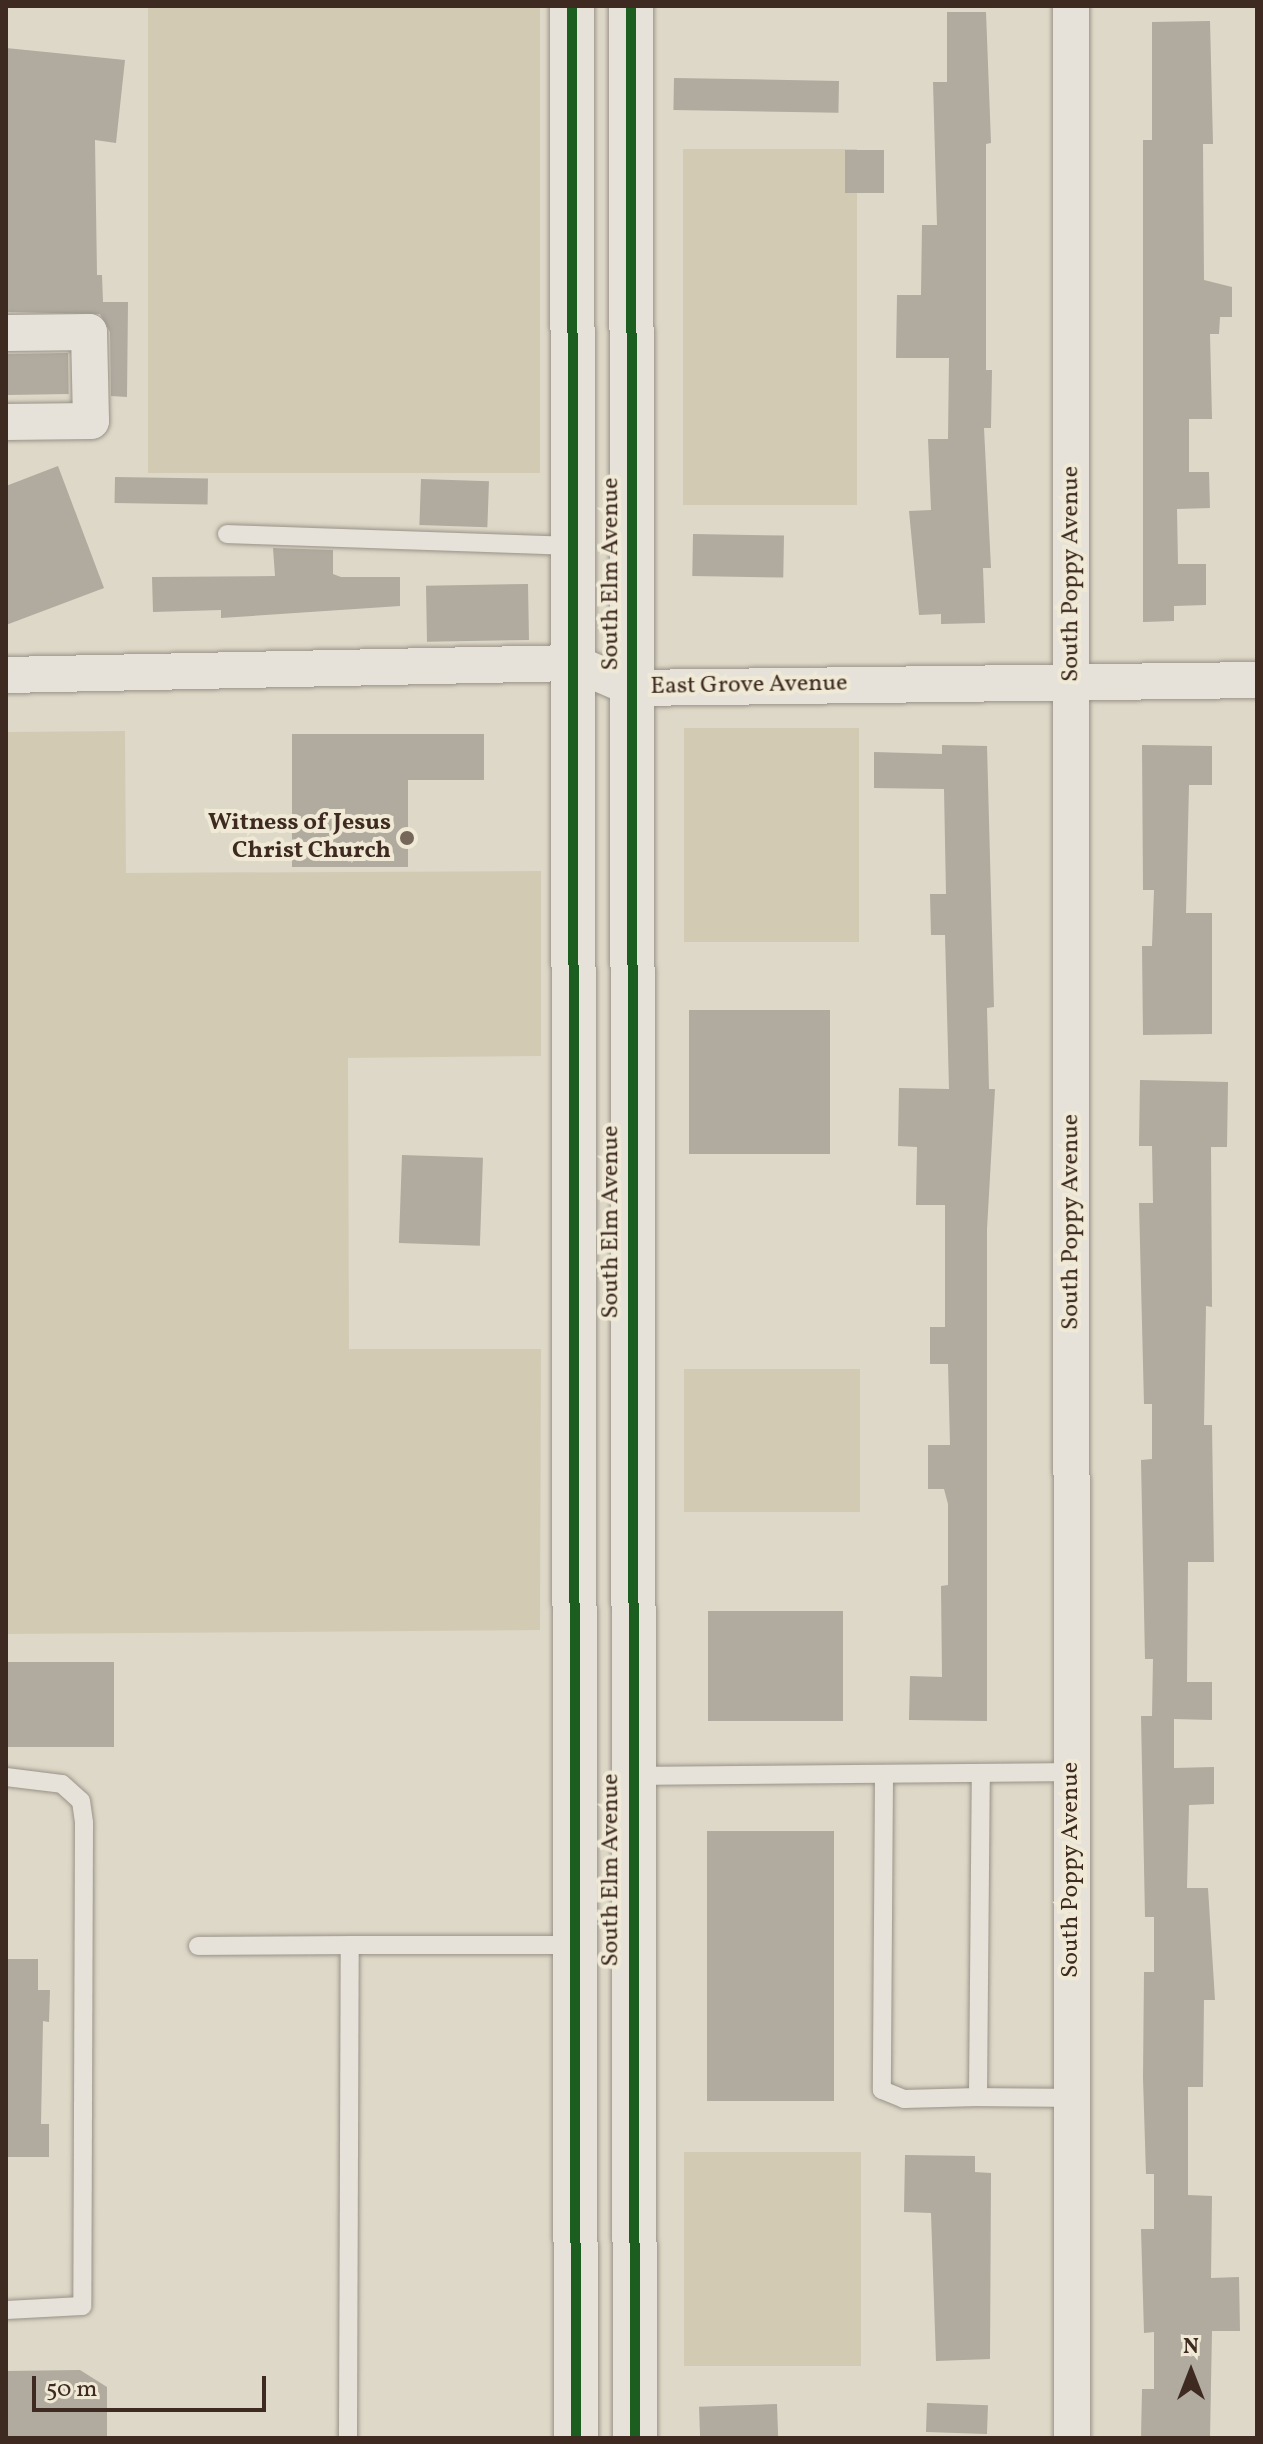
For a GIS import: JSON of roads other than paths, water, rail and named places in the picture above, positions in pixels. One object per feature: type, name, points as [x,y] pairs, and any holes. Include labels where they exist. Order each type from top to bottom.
[{"type":"main road","name":"South Elm Avenue","points":[[572,6],[576,2438]]},
{"type":"main road","name":"South Elm Avenue","points":[[631,6],[635,2438]]},
{"type":"street","name":"South Poppy Avenue","points":[[1071,6],[1072,2438]]},
{"type":"street","points":[[6,333],[89,332],[91,421],[6,422]]},
{"type":"street","name":"East Grove Avenue","points":[[6,675],[574,663],[632,688],[1257,680]]},
{"type":"lane","points":[[227,534],[572,546]]},
{"type":"lane","points":[[632,1776],[884,1777],[1072,1772]]},
{"type":"lane","points":[[978,2097],[981,1774]]},
{"type":"lane","points":[[6,1777],[62,1784],[81,1801],[84,1823],[82,2306],[6,2310]]},
{"type":"lane","points":[[884,1777],[882,2090],[904,2099],[1072,2098]]},
{"type":"lane","points":[[348,2438],[350,1945]]},
{"type":"lane","points":[[198,1946],[574,1945]]},
{"type":"place","name":"Witness of Jesus Christ Church","points":[[407,838]]}]
